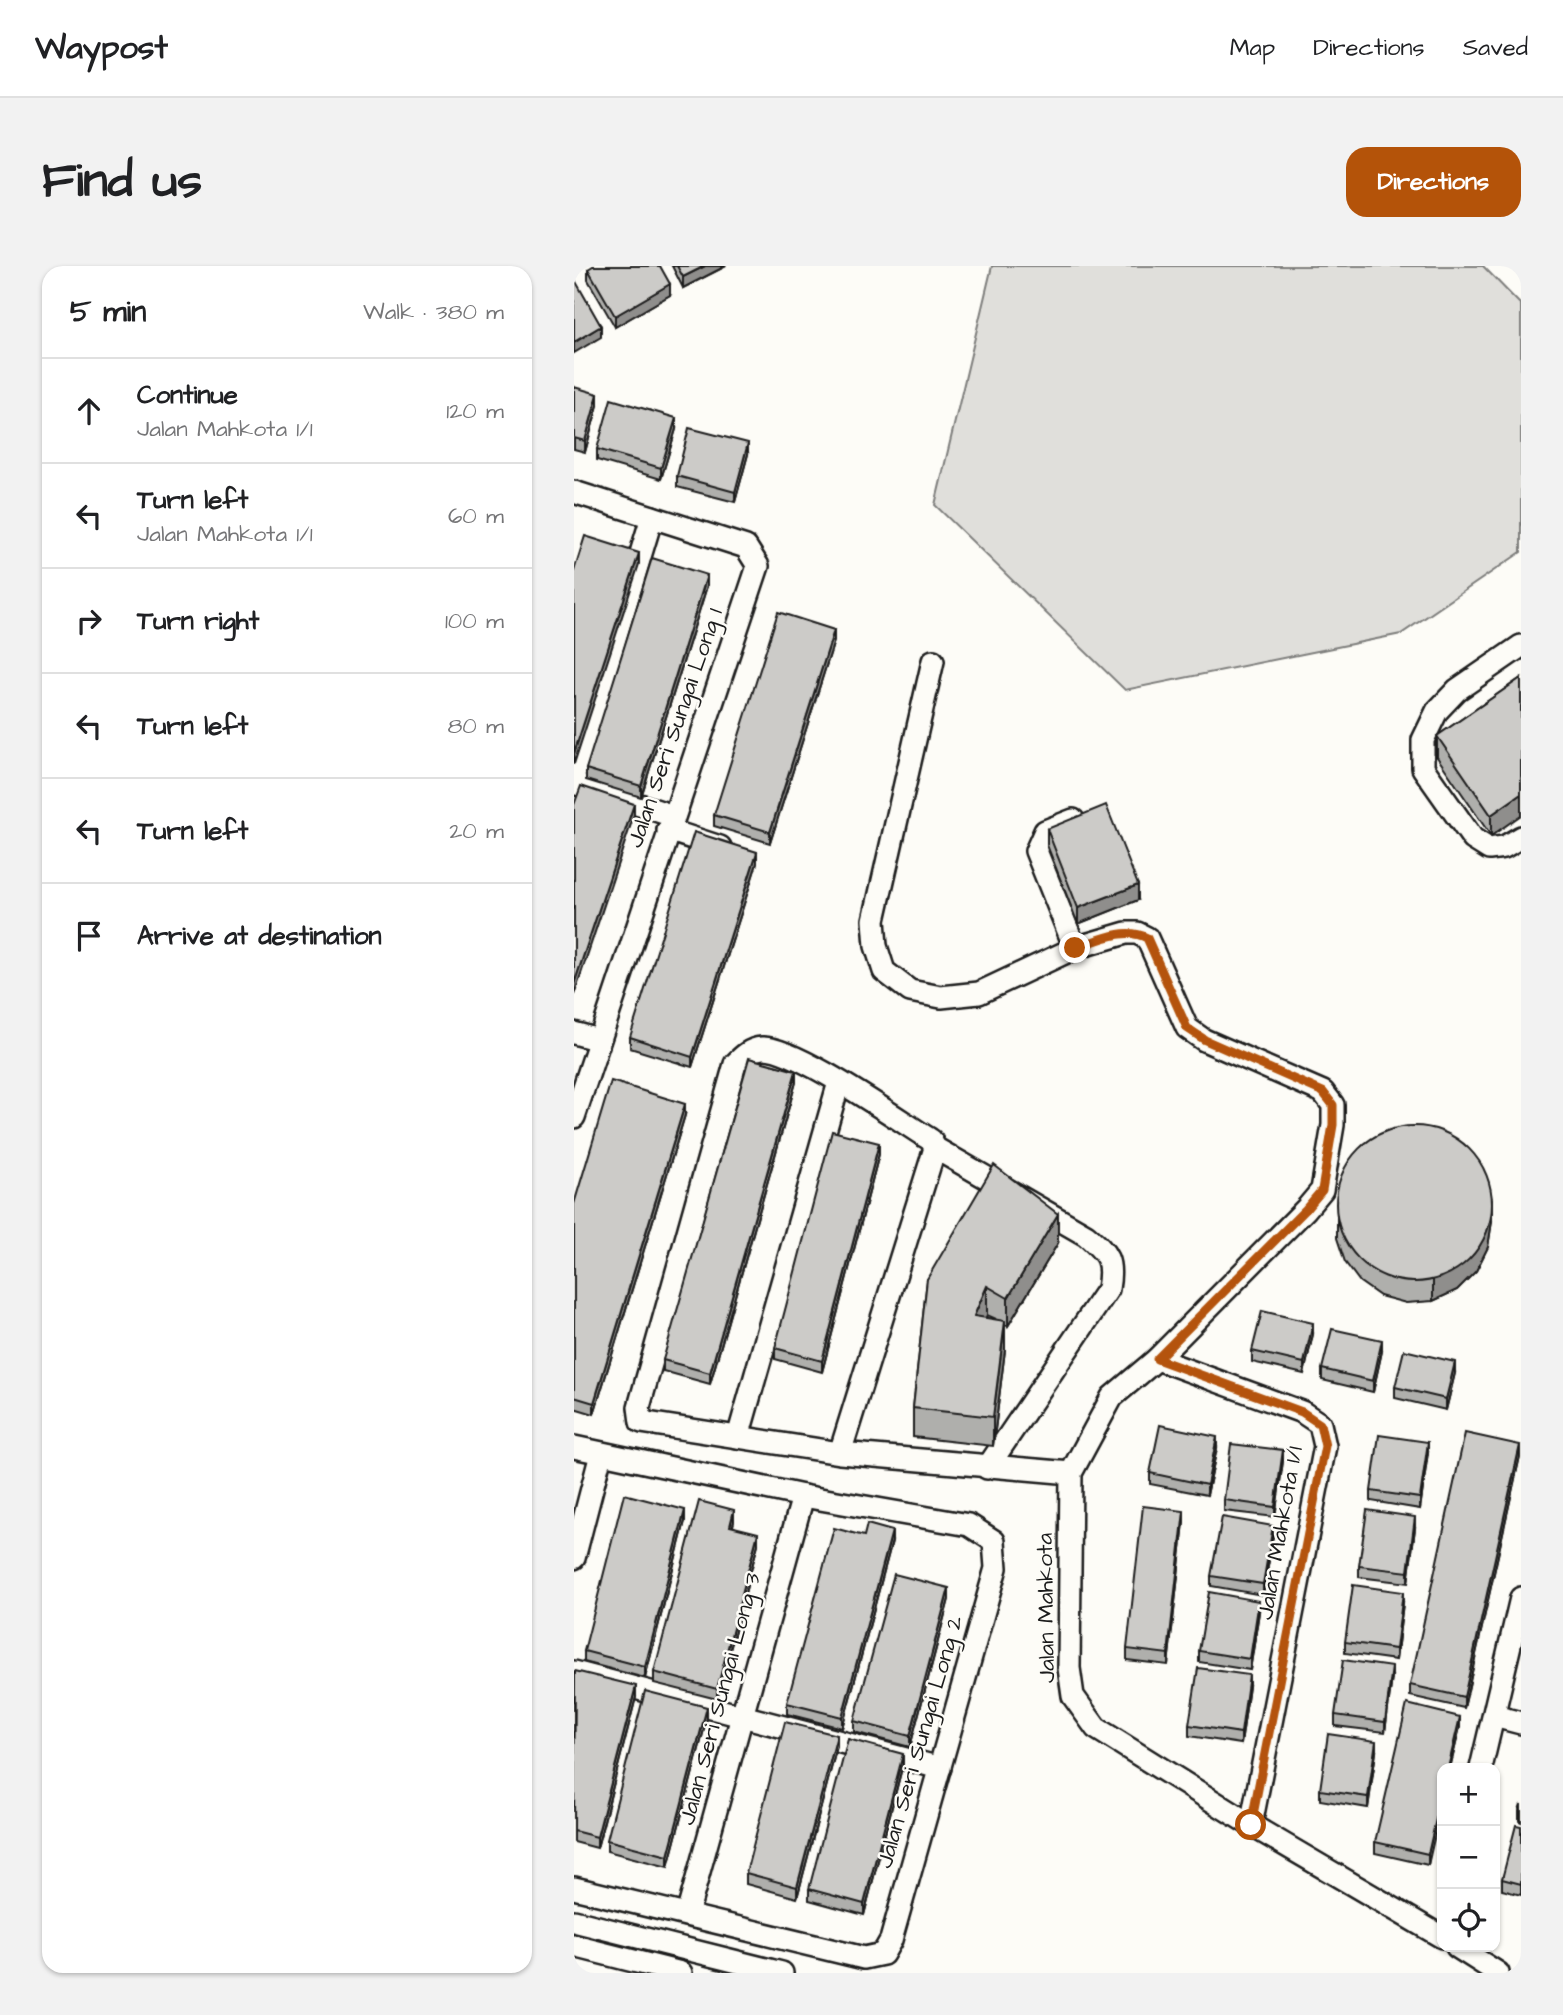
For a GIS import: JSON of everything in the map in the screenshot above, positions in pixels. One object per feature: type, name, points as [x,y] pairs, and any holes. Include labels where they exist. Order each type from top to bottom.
[{"type":"street","name":"Jalan Seri Sungai Long 1","points":[[574,492],[746,547],[758,566],[576,1104]]},
{"type":"street","points":[[574,774],[652,517]]},
{"type":"street","points":[[1521,646],[1457,690],[1437,711],[1423,740],[1423,768],[1473,839],[1489,849],[1504,847],[1521,837]]},
{"type":"street","points":[[933,661],[874,920],[876,946],[884,971],[910,991],[940,997],[979,993],[1075,948],[1036,851],[1045,831],[1091,813]]},
{"type":"street","points":[[574,783],[743,855]]},
{"type":"street","name":"Jalan Mahkota","points":[[1075,948],[1126,933],[1137,933],[1147,938],[1187,1028],[1205,1040],[1323,1092],[1333,1105],[1333,1125],[1322,1190],[1157,1359],[1112,1397],[1071,1473],[1069,1668],[1073,1696],[1096,1728],[1251,1825],[1437,1931]]},
{"type":"street","points":[[574,1033],[599,1040]]},
{"type":"street","points":[[986,1468],[1108,1289],[1111,1268],[1105,1251],[1086,1235],[935,1148],[931,1140],[797,1058],[764,1047],[749,1051],[735,1064],[639,1407],[641,1422],[841,1453],[986,1468],[1071,1473]]},
{"type":"street","points":[[738,1437],[839,1082]]},
{"type":"street","points":[[841,1453],[935,1148]]},
{"type":"street","name":"Jalan Mahkota 1/1","points":[[1157,1359],[1302,1412],[1320,1424],[1325,1446],[1251,1825]]},
{"type":"street","points":[[574,1447],[803,1496]]},
{"type":"street","points":[[574,1558],[601,1454]]},
{"type":"street","name":"Jalan Seri Sungai Long 2","points":[[687,1915],[864,1958],[883,1954],[891,1940],[996,1568],[994,1541],[969,1525],[803,1496]]},
{"type":"street","name":"Jalan Seri Sungai Long 3","points":[[687,1915],[803,1496]]},
{"type":"street","points":[[1482,1763],[1521,1598]]},
{"type":"street","points":[[574,1672],[940,1768]]},
{"type":"street","points":[[1494,1716],[1521,1723]]},
{"type":"street","points":[[574,1888],[687,1915]]},
{"type":"street","points":[[574,1921],[782,1973]]},
{"type":"street","points":[[574,1946],[681,1973]]},
{"type":"street","name":"Jalan Mahkota","points":[[1468,1952],[1498,1973]]},
{"type":"shaded area","points":[[992,266],[1483,266],[1521,305],[1521,552],[1401,634],[1125,690],[935,505]]},
{"type":"building","points":[[593,266],[660,266],[670,284],[615,316],[588,269]]},
{"type":"building","points":[[677,266],[705,266],[683,277]]},
{"type":"building","points":[[574,281],[601,326],[574,342]]},
{"type":"building","points":[[574,387],[598,394],[585,441],[574,438]]},
{"type":"building","points":[[611,399],[676,418],[661,468],[597,449]]},
{"type":"building","points":[[689,428],[748,443],[735,492],[677,476]]},
{"type":"building","points":[[585,536],[639,553],[574,753],[574,571]]},
{"type":"building","points":[[652,558],[707,575],[641,786],[586,769]]},
{"type":"building","points":[[778,612],[834,630],[770,832],[714,815]]},
{"type":"building","points":[[1521,678],[1521,794],[1491,815],[1437,736]]},
{"type":"building","points":[[581,786],[634,804],[574,984],[574,805]]},
{"type":"building","points":[[1106,805],[1138,885],[1078,908],[1047,829]]},
{"type":"building","points":[[694,832],[757,852],[692,1057],[630,1037]]},
{"type":"building","points":[[749,1058],[796,1071],[710,1373],[663,1360]]},
{"type":"building","points":[[611,1081],[685,1104],[594,1403],[574,1397],[574,1204]]},
{"type":"building","points":[[1414,1126],[1444,1132],[1469,1149],[1486,1174],[1492,1204],[1486,1234],[1469,1259],[1444,1276],[1414,1282],[1384,1276],[1359,1259],[1342,1234],[1336,1204],[1342,1174],[1359,1149],[1384,1132]]},
{"type":"building","points":[[832,1131],[879,1143],[822,1361],[775,1348]]},
{"type":"building","points":[[994,1165],[1058,1214],[1008,1298],[987,1286],[974,1316],[1005,1321],[993,1417],[913,1408],[927,1279]]},
{"type":"building","points":[[1262,1311],[1313,1323],[1304,1363],[1252,1351]]},
{"type":"building","points":[[1332,1329],[1382,1340],[1373,1381],[1322,1369]]},
{"type":"building","points":[[1404,1350],[1455,1362],[1446,1399],[1395,1387]]},
{"type":"building","points":[[1160,1425],[1217,1437],[1207,1485],[1150,1473]]},
{"type":"building","points":[[1465,1433],[1520,1445],[1464,1697],[1410,1685]]},
{"type":"building","points":[[1379,1435],[1428,1442],[1420,1498],[1371,1491]]},
{"type":"building","points":[[1231,1444],[1283,1450],[1275,1507],[1224,1500]]},
{"type":"building","points":[[624,1494],[685,1510],[645,1667],[584,1651]]},
{"type":"building","points":[[699,1501],[734,1510],[730,1526],[758,1533],[717,1689],[654,1672]]},
{"type":"building","points":[[1143,1506],[1184,1511],[1168,1654],[1127,1649]]},
{"type":"building","points":[[1367,1510],[1415,1517],[1408,1572],[1359,1566]]},
{"type":"building","points":[[1222,1517],[1273,1526],[1263,1584],[1211,1576]]},
{"type":"building","points":[[867,1524],[892,1531],[842,1717],[787,1703],[834,1528],[864,1536]]},
{"type":"building","points":[[894,1574],[949,1588],[910,1736],[854,1721]]},
{"type":"building","points":[[1353,1585],[1403,1592],[1396,1649],[1345,1642]]},
{"type":"building","points":[[1209,1592],[1259,1601],[1250,1659],[1199,1651]]},
{"type":"building","points":[[1343,1660],[1392,1667],[1385,1722],[1335,1715]]},
{"type":"building","points":[[1198,1668],[1249,1675],[1241,1733],[1189,1725]]},
{"type":"building","points":[[575,1671],[636,1686],[597,1837],[574,1831]]},
{"type":"building","points":[[645,1691],[707,1707],[668,1856],[607,1840]]},
{"type":"building","points":[[1407,1704],[1460,1717],[1449,1763],[1437,1763],[1437,1815],[1428,1854],[1375,1842]]},
{"type":"building","points":[[785,1722],[837,1735],[797,1887],[746,1873]]},
{"type":"building","points":[[1328,1734],[1376,1741],[1368,1797],[1320,1790]]},
{"type":"building","points":[[848,1739],[903,1754],[864,1904],[809,1889]]},
{"type":"building","points":[[1516,1825],[1521,1826],[1521,1884],[1502,1879]]},
{"type":"route","points":[[1075,948],[1126,933],[1137,933],[1147,938],[1187,1028],[1205,1040],[1323,1092],[1333,1105],[1333,1125],[1322,1190],[1157,1359],[1302,1412],[1320,1424],[1325,1446],[1251,1825]]}]
